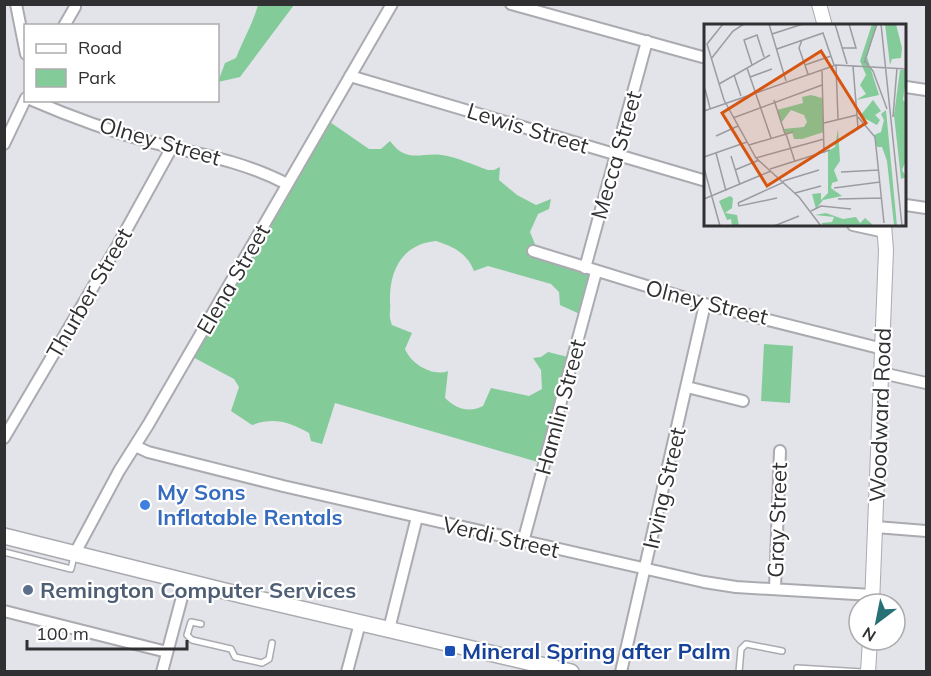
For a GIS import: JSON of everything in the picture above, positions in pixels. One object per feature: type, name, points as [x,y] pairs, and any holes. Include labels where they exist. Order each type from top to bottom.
[{"type":"main road","points":[[4,536],[186,582],[571,672]]},
{"type":"street","points":[[16,4],[24,44]]},
{"type":"street","name":"Elena Street","points":[[74,555],[119,471],[392,4]]},
{"type":"street","points":[[511,4],[704,57]]},
{"type":"street","points":[[819,4],[824,24]]},
{"type":"street","points":[[65,24],[75,7]]},
{"type":"street","name":"Mecca Street","points":[[585,268],[647,41]]},
{"type":"street","name":"Lewis Street","points":[[350,76],[704,180]]},
{"type":"street","points":[[907,87],[927,90]]},
{"type":"street","points":[[4,144],[24,102]]},
{"type":"street","name":"Olney Street","points":[[38,102],[172,147],[264,172],[286,184]]},
{"type":"street","name":"Thurber Street","points":[[4,438],[119,243],[172,147]]},
{"type":"street","points":[[907,205],[927,208]]},
{"type":"street","points":[[861,226],[885,229]]},
{"type":"street","name":"Woodward Road","points":[[872,592],[882,373],[885,229]]},
{"type":"street","name":"Olney Street","points":[[533,251],[596,273],[705,304],[773,319],[882,349]]},
{"type":"street","name":"Hamlin Street","points":[[523,542],[596,273]]},
{"type":"street","name":"Irving Street","points":[[621,672],[705,304]]},
{"type":"street","points":[[882,373],[927,383]]},
{"type":"street","points":[[687,387],[743,401]]},
{"type":"street","name":"Verdi Street","points":[[135,446],[148,452],[284,486],[645,570],[736,588],[847,597]]},
{"type":"street","name":"Gray Street","points":[[775,590],[780,451]]},
{"type":"street","points":[[389,629],[417,517]]},
{"type":"street","points":[[876,527],[927,531]]},
{"type":"street","points":[[162,672],[186,582]]},
{"type":"street","points":[[4,611],[167,652]]},
{"type":"street","points":[[347,672],[360,623]]},
{"type":"street","points":[[868,672],[869,652]]},
{"type":"lane","points":[[4,552],[71,570],[74,555]]},
{"type":"lane","points":[[201,624],[191,622],[187,635],[192,640],[231,649],[235,657],[262,663],[269,659],[272,643]]},
{"type":"lane","points":[[739,672],[741,649],[746,644],[782,651]]},
{"type":"lane","points":[[797,672],[797,668],[862,672]]},
{"type":"green space","points":[[258,5],[294,5],[240,77],[219,82],[225,63],[236,58]]},
{"type":"green space","points":[[327,120],[369,149],[381,149],[390,141],[396,148],[408,155],[448,156],[488,170],[500,167],[499,180],[517,195],[536,205],[551,199],[549,209],[538,214],[530,232],[537,249],[597,270],[582,315],[560,305],[559,292],[551,284],[488,266],[474,271],[468,260],[459,252],[436,241],[414,247],[406,253],[395,270],[392,280],[390,316],[392,325],[412,333],[405,349],[412,360],[429,371],[448,371],[445,398],[458,407],[473,409],[483,406],[491,388],[529,396],[542,389],[541,370],[533,358],[541,357],[548,352],[572,358],[561,424],[548,465],[335,403],[322,444],[311,441],[309,433],[288,424],[267,421],[252,425],[231,411],[239,387],[234,379],[189,355]]},
{"type":"green space","points":[[764,344],[793,346],[790,403],[761,401]]},
{"type":"place","name":"My Sons Inflatable Rentals","points":[[145,505]]},
{"type":"place","name":"Remington Computer Services","points":[[28,590]]},
{"type":"place","name":"Mineral Spring after Palm","points":[[450,651]]}]
